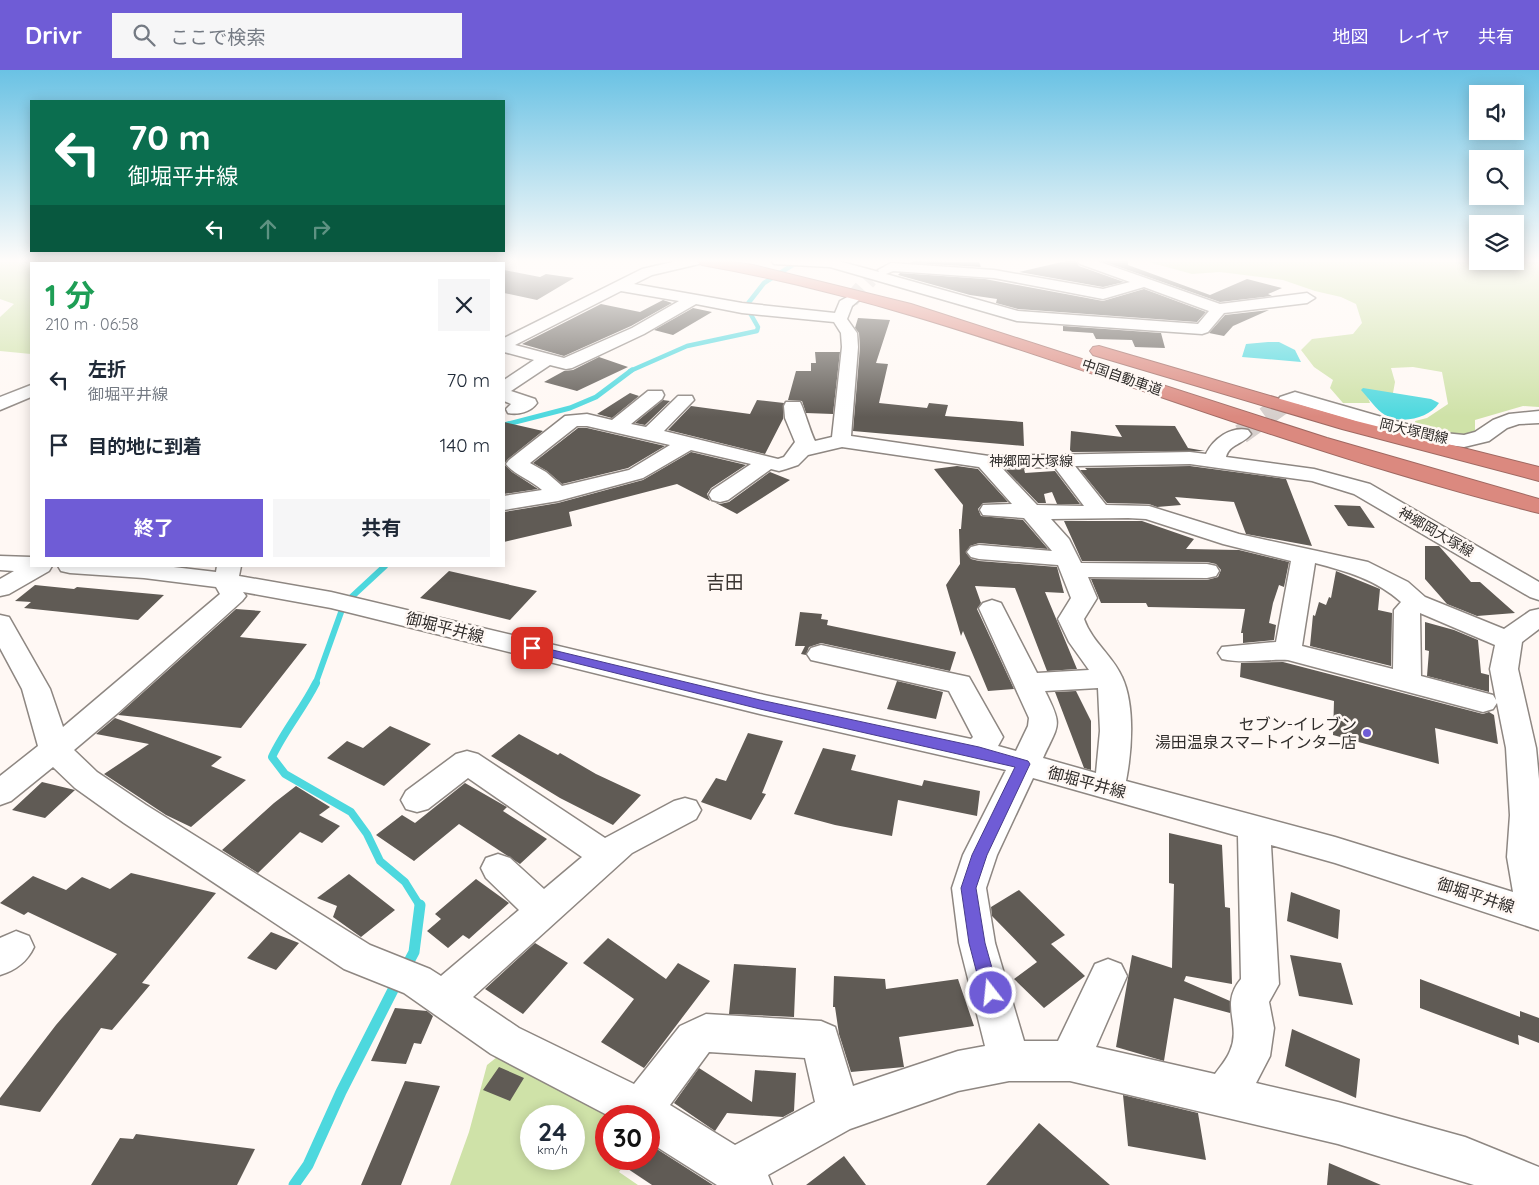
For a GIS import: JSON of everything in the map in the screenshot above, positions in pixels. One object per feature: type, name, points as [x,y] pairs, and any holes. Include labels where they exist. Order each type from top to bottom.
[{"type":"highway","name":"中国自動車道","points":[[924,313],[1289,433],[1539,506]]},
{"type":"highway","name":"中国自動車道","points":[[957,313],[1322,431],[1539,492]]},
{"type":"highway","points":[[971,313],[1349,424],[1539,474]]},
{"type":"highway","points":[[1101,370],[1208,413],[1539,520]]},
{"type":"street","points":[[505,344],[566,313]]},
{"type":"street","points":[[505,345],[566,364],[638,331],[670,313]]},
{"type":"street","points":[[788,313],[839,318]]},
{"type":"street","points":[[839,318],[843,313]]},
{"type":"street","points":[[1006,313],[1017,316],[1162,325],[1195,330],[1202,329],[1216,313]]},
{"type":"street","points":[[801,450],[842,441],[841,432],[850,347],[849,333],[839,318]]},
{"type":"street","points":[[505,387],[548,359]]},
{"type":"street","points":[[0,404],[30,390]]},
{"type":"street","points":[[616,426],[655,394]]},
{"type":"street","name":"岡大塚閏線","points":[[1287,402],[1296,398],[1433,438],[1464,441],[1482,437],[1500,424],[1516,418],[1539,417]]},
{"type":"street","points":[[650,434],[685,400]]},
{"type":"street","points":[[558,494],[539,476],[516,464],[572,420],[587,420],[767,463],[786,464],[801,450],[804,442],[795,418],[794,406]]},
{"type":"street","points":[[1215,460],[1214,456],[1221,447],[1241,434]]},
{"type":"street","name":"神郷岡大塚線","points":[[842,441],[989,462],[1190,458],[1314,475],[1362,489],[1539,592]]},
{"type":"street","points":[[505,503],[558,494],[636,474],[688,443]]},
{"type":"street","points":[[989,462],[990,468],[1061,544],[1084,598],[1071,619],[1074,629],[1109,678],[1115,695],[1113,774],[1109,787]]},
{"type":"street","points":[[720,495],[767,463]]},
{"type":"street","points":[[1066,469],[1094,502],[1097,511]]},
{"type":"street","points":[[991,510],[1033,512],[1097,511],[1149,514],[1231,539],[1304,557],[1314,556],[1359,567],[1399,587],[1416,602],[1509,641]]},
{"type":"street","points":[[979,552],[1070,564],[1207,571]]},
{"type":"street","points":[[1288,652],[1304,557]]},
{"type":"street","points":[[0,563],[30,564]]},
{"type":"street","points":[[0,589],[38,567]]},
{"type":"street","name":"御堀平井線","points":[[85,567],[227,574],[760,704],[979,752],[1334,850],[1537,915]]},
{"type":"street","points":[[0,793],[55,750],[233,596],[227,574]]},
{"type":"street","points":[[1407,682],[1407,610],[1416,602]]},
{"type":"street","points":[[992,608],[1044,718],[1043,726],[980,855],[968,888],[977,943],[1010,1061]]},
{"type":"street","points":[[1537,915],[1524,857],[1526,815],[1521,748],[1504,669],[1509,641],[1516,632],[1539,617]]},
{"type":"street","points":[[0,622],[36,689],[55,750],[86,780],[135,814],[357,957],[430,990],[505,1041],[630,1105]]},
{"type":"street","points":[[1232,653],[1266,650],[1288,652],[1483,702]]},
{"type":"street","points":[[821,654],[959,684],[988,736],[979,752]]},
{"type":"street","points":[[1028,683],[1109,678]]},
{"type":"street","points":[[417,800],[467,762],[606,856]]},
{"type":"street","points":[[430,990],[544,911],[620,844],[686,810]]},
{"type":"street","points":[[1225,1096],[1250,1056],[1254,1028],[1249,998],[1260,984],[1254,828]]},
{"type":"street","points":[[498,868],[544,911]]},
{"type":"street","points":[[1070,1061],[1108,976]]},
{"type":"street","points":[[652,1105],[694,1039],[706,1033],[821,1040],[839,1112]]},
{"type":"street","points":[[660,1124],[742,1177],[839,1112],[958,1071],[1010,1061],[1070,1061],[1338,1123],[1465,1159],[1527,1185]]},
{"type":"green space","points":[[4,313],[30,313],[30,354],[0,351],[0,317]]},
{"type":"green space","points":[[1359,313],[1539,313],[1539,407],[1523,406],[1475,420],[1475,431],[1455,437],[1417,431],[1415,421],[1427,418],[1448,404],[1442,372],[1413,367],[1391,368],[1395,382],[1393,393],[1367,395],[1370,403],[1343,403],[1330,388],[1333,380],[1314,367],[1301,350],[1312,339],[1353,334],[1362,323]]},
{"type":"green space","points":[[502,1053],[595,1107],[595,1170],[620,1170],[619,1172],[638,1185],[450,1185],[469,1132],[487,1065]]},
{"type":"water","points":[[1279,342],[1295,350],[1301,362],[1242,357],[1246,344]]},
{"type":"water","points":[[1363,388],[1431,399],[1439,403],[1429,413],[1422,416],[1407,420],[1392,418],[1378,410],[1361,390]]},
{"type":"building","points":[[583,313],[654,313],[631,326],[564,356],[522,344]]},
{"type":"building","points":[[684,313],[710,313],[673,335],[654,330]]},
{"type":"building","points":[[1074,313],[1205,313],[1197,322]]},
{"type":"building","points":[[1262,313],[1233,326],[1224,336],[1209,333],[1225,315]]},
{"type":"building","points":[[858,318],[890,320],[876,363],[888,364],[879,403],[927,408],[929,403],[948,405],[945,416],[1023,422],[1024,446],[853,431],[860,347],[859,333],[855,328]]},
{"type":"building","points":[[1063,326],[1161,333],[1165,348],[1135,347],[1132,340],[1096,339],[1093,333],[1063,331]]},
{"type":"building","points":[[815,352],[840,352],[833,414],[806,413],[802,401],[788,400],[796,371],[811,371],[811,363],[816,363]]},
{"type":"building","points":[[599,357],[628,367],[577,391],[544,382],[564,371],[573,370]]},
{"type":"building","points":[[630,393],[639,396],[612,418],[597,414]]},
{"type":"building","points":[[663,400],[670,401],[645,425],[635,423]]},
{"type":"building","points":[[757,400],[784,403],[783,419],[765,454],[668,430],[691,406],[750,414]]},
{"type":"building","points":[[505,422],[543,431],[505,463]]},
{"type":"building","points":[[1115,425],[1175,426],[1188,448],[1205,451],[1072,452],[1070,450],[1071,431],[1122,437]]},
{"type":"building","points":[[578,428],[587,428],[665,446],[628,468],[562,484],[547,471],[533,463]]},
{"type":"building","points":[[691,452],[746,465],[711,488],[707,494],[710,501],[677,484],[569,512],[572,526],[505,542],[505,512],[558,503],[643,480]]},
{"type":"building","points":[[505,465],[512,472],[538,489],[505,494]]},
{"type":"building","points":[[957,466],[978,469],[1008,502],[983,503],[978,509],[981,516],[1023,520],[1048,549],[979,543],[970,546],[966,553],[971,559],[979,561],[1057,567],[1064,593],[1045,592],[1077,669],[1047,671],[1015,588],[975,586],[981,603],[977,609],[1014,689],[988,691],[963,631],[961,636],[946,585],[960,564],[959,529],[961,529],[963,505],[934,469]]},
{"type":"building","points":[[1190,466],[1286,479],[1312,546],[1246,534],[1234,502],[1175,497],[1181,505],[1157,507],[1149,504],[1107,503],[1080,470],[1087,470],[1085,468]]},
{"type":"building","points":[[1024,469],[1025,473],[1055,471],[1080,504],[1057,504],[1052,492],[1044,494],[1046,503],[1038,503],[1006,470]]},
{"type":"building","points":[[770,472],[790,480],[737,514],[714,502],[720,504],[729,502]]},
{"type":"building","points":[[1334,505],[1360,506],[1375,528],[1348,526]]},
{"type":"building","points":[[1064,521],[1142,521],[1194,539],[1186,549],[1239,550],[1289,562],[1284,587],[1279,585],[1269,623],[1276,625],[1274,640],[1243,643],[1243,633],[1241,633],[1245,609],[1148,607],[1146,603],[1101,603],[1091,579],[1207,580],[1218,577],[1221,570],[1216,564],[1207,562],[1082,561]]},
{"type":"building","points":[[1425,546],[1439,546],[1471,582],[1480,582],[1515,613],[1477,616],[1447,604],[1425,579]]},
{"type":"building","points":[[449,571],[537,591],[510,620],[420,598]]},
{"type":"building","points":[[1336,571],[1380,589],[1378,610],[1392,613],[1391,666],[1310,646],[1313,615],[1315,616],[1319,602],[1326,605],[1329,597],[1331,598]]},
{"type":"building","points":[[35,585],[164,595],[138,620],[24,608],[31,602],[15,601]]},
{"type":"building","points":[[236,609],[261,611],[240,637],[307,644],[241,728],[118,715]]},
{"type":"building","points":[[800,612],[822,614],[821,619],[828,620],[827,625],[956,652],[950,671],[821,643],[809,647],[806,655],[801,654],[805,646],[795,646]]},
{"type":"building","points":[[1425,622],[1454,630],[1478,640],[1481,673],[1489,675],[1489,692],[1427,676],[1429,651],[1425,650]]},
{"type":"building","points":[[1283,662],[1483,714],[1489,712],[1494,715],[1498,744],[1435,728],[1439,764],[1333,735],[1334,701],[1240,677],[1241,663]]},
{"type":"building","points":[[897,681],[943,692],[936,719],[887,709]]},
{"type":"building","points":[[1076,691],[1091,721],[1091,770],[1084,768],[1055,692]]},
{"type":"building","points":[[115,718],[222,757],[211,766],[246,780],[191,827],[166,815],[104,774],[149,744],[96,734]]},
{"type":"building","points":[[390,726],[431,744],[384,786],[327,758],[347,741],[363,748]]},
{"type":"building","points":[[748,733],[783,741],[762,793],[766,794],[751,820],[701,802],[716,778],[726,781]]},
{"type":"building","points":[[519,734],[641,795],[613,825],[560,798],[491,756]]},
{"type":"building","points":[[823,748],[856,755],[851,770],[922,786],[924,780],[980,791],[977,816],[898,800],[892,836],[835,825],[794,814]]},
{"type":"building","points":[[42,782],[75,790],[45,818],[12,810]]},
{"type":"building","points":[[465,783],[507,807],[503,811],[547,839],[520,864],[459,824],[414,861],[376,835],[402,815],[415,823]]},
{"type":"building","points":[[296,786],[330,807],[319,815],[340,826],[322,843],[300,832],[258,873],[222,850],[274,803]]},
{"type":"building","points":[[1169,833],[1222,845],[1225,907],[1230,908],[1232,984],[1186,976],[1184,981],[1230,1001],[1230,1013],[1174,998],[1164,1061],[1116,1047],[1132,955],[1172,968],[1174,884],[1169,883]]},
{"type":"building","points":[[131,873],[216,893],[142,983],[150,985],[112,1030],[101,1028],[40,1112],[0,1105],[0,1098],[56,1025],[117,954],[28,912],[24,915],[0,903],[33,876],[66,890],[82,877],[110,889]]},
{"type":"building","points":[[349,874],[395,910],[361,937],[333,917],[337,906],[317,898]]},
{"type":"building","points":[[476,879],[509,903],[469,939],[463,935],[448,948],[427,931],[441,919],[435,914]]},
{"type":"building","points":[[1019,890],[1065,935],[1051,944],[1085,976],[1044,1008],[1014,979],[1037,962],[992,916],[991,907]]},
{"type":"building","points":[[1291,892],[1340,910],[1338,939],[1287,921]]},
{"type":"building","points":[[271,932],[299,943],[276,970],[247,958]]},
{"type":"building","points":[[608,938],[666,979],[678,963],[710,981],[644,1068],[601,1042],[634,999],[583,963]]},
{"type":"building","points":[[535,943],[568,963],[523,1014],[485,989]]},
{"type":"building","points":[[1290,955],[1341,963],[1353,1005],[1299,996]]},
{"type":"building","points":[[734,964],[796,968],[794,1017],[729,1014]]},
{"type":"building","points":[[834,976],[885,979],[886,989],[958,979],[974,1026],[899,1037],[904,1067],[851,1072],[839,1034],[835,1007],[833,1007]]},
{"type":"building","points":[[1420,979],[1520,1017],[1520,1011],[1539,1018],[1539,1043],[1518,1035],[1519,1045],[1420,1008]]},
{"type":"building","points":[[395,1008],[427,1011],[433,1016],[421,1044],[414,1043],[406,1064],[371,1061]]},
{"type":"building","points":[[1292,1029],[1360,1059],[1356,1098],[1285,1066]]},
{"type":"building","points":[[499,1067],[524,1078],[510,1101],[483,1090]]},
{"type":"building","points":[[699,1068],[752,1102],[755,1070],[796,1073],[794,1111],[783,1117],[727,1113],[715,1131],[674,1103]]},
{"type":"building","points":[[405,1081],[440,1086],[401,1185],[361,1185]]},
{"type":"building","points":[[1123,1095],[1198,1113],[1206,1160],[1128,1146]]},
{"type":"building","points":[[1039,1123],[1110,1185],[986,1185]]},
{"type":"building","points":[[136,1134],[255,1149],[237,1185],[91,1185],[120,1138],[133,1139]]},
{"type":"building","points":[[660,1151],[713,1185],[652,1185],[630,1170],[660,1170]]},
{"type":"building","points":[[844,1156],[866,1185],[806,1185]]},
{"type":"building","points":[[1329,1163],[1381,1185],[1327,1185]]},
{"type":"waterway","points":[[632,370],[687,346],[757,331],[758,327],[750,313]]},
{"type":"waterway","points":[[505,425],[570,408],[596,397],[632,370]]},
{"type":"waterway","points":[[315,684],[344,604],[384,567]]},
{"type":"waterway","points":[[315,684],[272,757],[285,774],[351,812],[367,834],[380,861],[405,882],[420,906]]},
{"type":"waterway","points":[[405,969],[414,952],[420,906]]},
{"type":"waterway","points":[[294,1185],[308,1165],[341,1092],[397,982]]},
{"type":"tunnel","points":[[1241,434],[1287,401]]},
{"type":"place","name":"セブン-イレブン 湯田温泉スマ―トインタ―店","points":[[1367,733]]},
{"type":"district","name":"吉田","points":[[725,582]]},
{"type":"route","points":[[532,648],[760,704],[979,752],[1023,764],[980,855],[968,888],[977,943],[991,993]]}]
